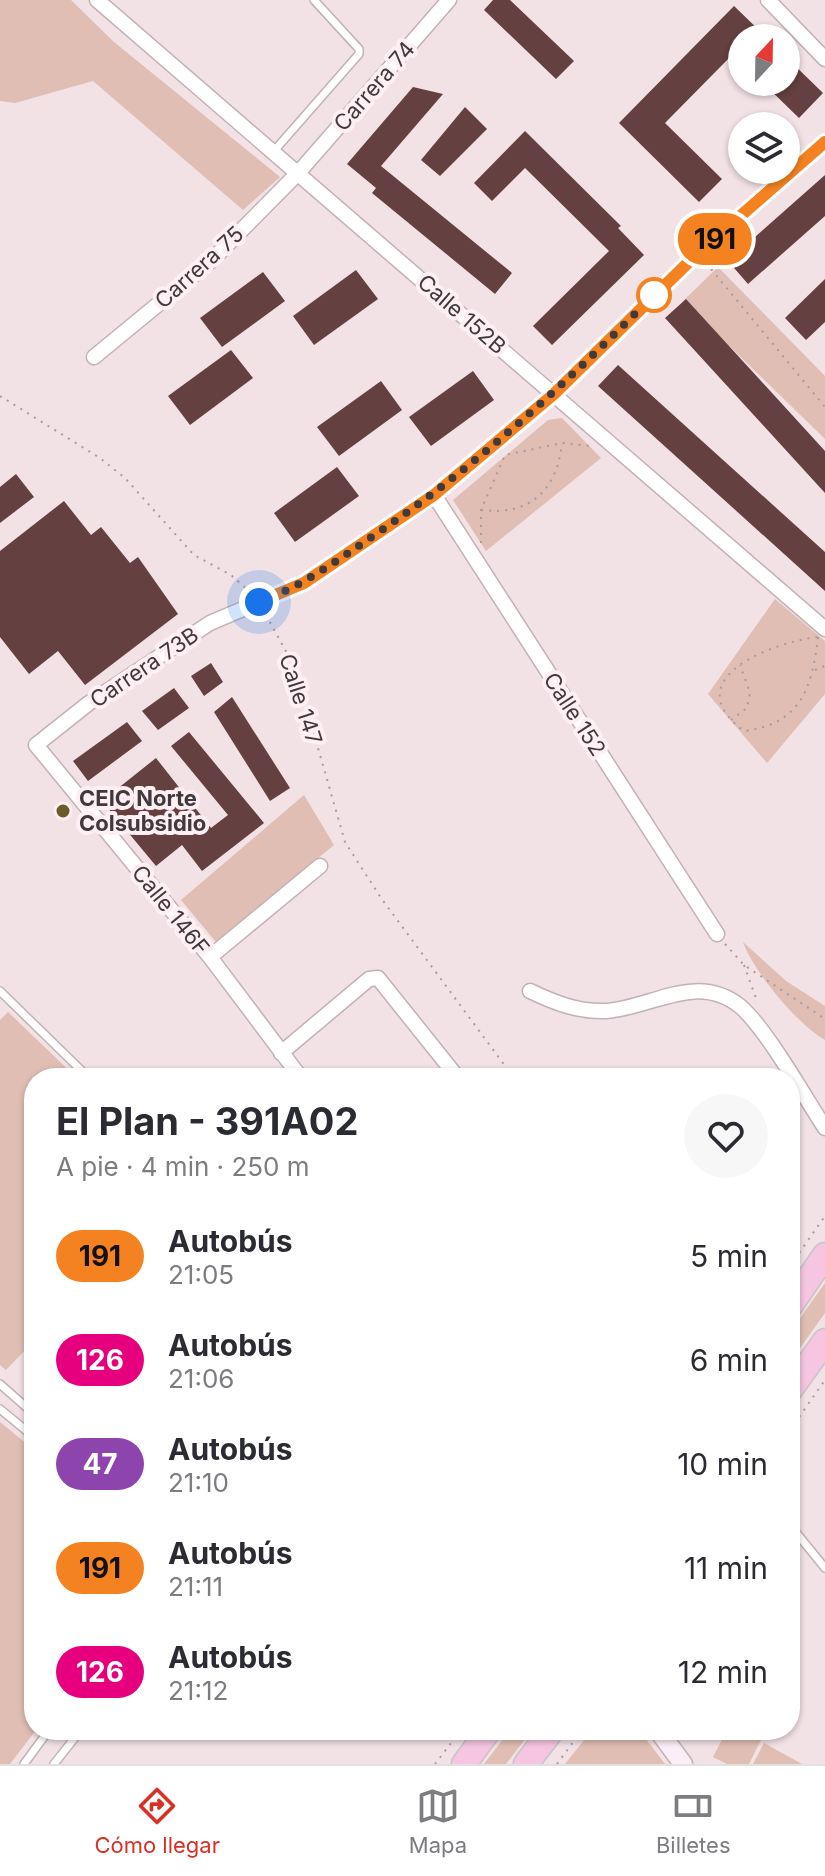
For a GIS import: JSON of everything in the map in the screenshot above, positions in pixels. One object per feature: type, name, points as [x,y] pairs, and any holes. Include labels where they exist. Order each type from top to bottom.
[{"type":"highway","points":[[800,1291],[825,1255]]},
{"type":"highway","points":[[800,1376],[825,1341]]},
{"type":"highway","points":[[464,1764],[482,1740]]},
{"type":"highway","points":[[526,1764],[544,1740]]},
{"type":"main road","points":[[665,1740],[683,1764]]},
{"type":"street","name":"Calle 152B","points":[[97,0],[825,629]]},
{"type":"street","name":"Carrera 74","points":[[299,172],[449,0]]},
{"type":"street","points":[[768,0],[825,59]]},
{"type":"street","name":"Carrera 73B","points":[[36,745],[89,703],[210,623],[304,583],[434,495],[554,394],[697,254],[825,142]]},
{"type":"street","name":"Carrera 75","points":[[94,357],[212,260],[299,172]]},
{"type":"street","name":"Calle 152","points":[[434,495],[717,934]]},
{"type":"street","name":"Calle 146F","points":[[36,745],[210,957],[289,1068]]},
{"type":"street","points":[[210,957],[320,866]]},
{"type":"street","points":[[281,1053],[369,979],[378,978],[450,1068]]},
{"type":"street","points":[[530,991],[559,1005],[606,1011],[682,991],[708,992],[725,997],[741,1007],[785,1068]]},
{"type":"street","points":[[800,1091],[825,1128]]},
{"type":"lane","points":[[274,151],[359,54],[359,49],[314,0]]},
{"type":"lane","points":[[0,991],[79,1068]]},
{"type":"lane","points":[[1,1389],[24,1406]]},
{"type":"lane","points":[[0,1409],[24,1429]]},
{"type":"lane","points":[[800,1537],[825,1568]]},
{"type":"lane","points":[[24,1764],[42,1740]]},
{"type":"lane","points":[[54,1764],[73,1740]]},
{"type":"path","points":[[697,254],[825,407]]},
{"type":"path","name":"Calle 147","points":[[0,396],[100,458],[125,478],[194,555],[231,575],[259,602],[295,668],[345,842],[381,898],[507,1068]]},
{"type":"path","points":[[481,510],[503,513],[520,509],[536,500],[560,463],[562,443]]},
{"type":"path","points":[[478,563],[481,510],[505,455],[562,443],[614,446]]},
{"type":"path","points":[[818,637],[814,670],[807,693],[789,714],[764,728],[744,731],[730,721],[722,708],[720,694],[725,678],[757,652],[787,640],[818,637]]},
{"type":"path","points":[[730,721],[747,708],[750,693],[740,664]]},
{"type":"path","points":[[814,670],[825,666]]},
{"type":"path","points":[[717,934],[744,965],[825,1019]]},
{"type":"path","points":[[800,1252],[825,1216]]},
{"type":"path","points":[[800,1416],[825,1380]]},
{"type":"path","points":[[435,1764],[453,1740]]},
{"type":"path","points":[[557,1764],[575,1740]]},
{"type":"shaded area","points":[[0,0],[71,0],[114,42],[280,177],[243,210],[93,81],[15,103],[0,101]]},
{"type":"shaded area","points":[[718,267],[825,376],[825,439],[683,301]]},
{"type":"shaded area","points":[[562,418],[601,458],[486,551],[453,500],[548,420]]},
{"type":"shaded area","points":[[775,599],[825,641],[825,694],[767,763],[708,694]]},
{"type":"shaded area","points":[[304,795],[334,845],[216,942],[181,900]]},
{"type":"shaded area","points":[[743,942],[786,981],[825,1006],[825,1040],[802,1022],[778,996],[756,967]]},
{"type":"shaded area","points":[[8,1012],[67,1068],[24,1068],[24,1351],[6,1370],[0,1365],[0,1020]]},
{"type":"shaded area","points":[[825,1283],[825,1313],[800,1348],[800,1318]]},
{"type":"shaded area","points":[[0,1422],[24,1442],[24,1740],[28,1740],[10,1764],[0,1764]]},
{"type":"shaded area","points":[[502,1740],[524,1740],[506,1764],[484,1764]]},
{"type":"shaded area","points":[[584,1740],[647,1740],[665,1764],[565,1764]]},
{"type":"shaded area","points":[[722,1740],[761,1740],[749,1764],[727,1764],[713,1757]]},
{"type":"shaded area","points":[[764,1743],[802,1764],[753,1764]]},
{"type":"building","points":[[493,0],[510,0],[574,61],[556,79],[484,10]]},
{"type":"building","points":[[734,6],[753,24],[728,24],[728,59],[665,123],[722,179],[699,202],[619,123]]},
{"type":"building","points":[[800,71],[823,93],[800,117],[800,112],[793,112],[776,96],[800,96]]},
{"type":"building","points":[[413,87],[443,94],[381,166],[512,273],[495,294],[372,193],[376,188],[347,164]]},
{"type":"building","points":[[465,107],[487,129],[440,176],[421,160]]},
{"type":"building","points":[[525,131],[621,226],[618,228],[644,255],[552,345],[533,326],[609,251],[525,168],[492,201],[474,183]]},
{"type":"building","points":[[825,175],[825,216],[748,284],[728,261]]},
{"type":"building","points":[[356,270],[378,299],[314,345],[293,316]]},
{"type":"building","points":[[263,272],[285,301],[222,347],[200,318]]},
{"type":"building","points":[[825,279],[825,322],[806,340],[785,318]]},
{"type":"building","points":[[686,299],[825,451],[825,493],[665,318]]},
{"type":"building","points":[[231,350],[253,378],[190,425],[168,396]]},
{"type":"building","points":[[618,365],[825,552],[825,591],[598,386]]},
{"type":"building","points":[[473,371],[494,400],[431,446],[409,417]]},
{"type":"building","points":[[381,381],[402,410],[339,456],[317,427]]},
{"type":"building","points":[[337,467],[359,496],[295,542],[274,513]]},
{"type":"building","points":[[16,474],[34,497],[0,523],[0,487]]},
{"type":"building","points":[[64,501],[91,535],[101,527],[130,563],[138,557],[178,614],[85,685],[58,651],[29,674],[0,637],[0,551]]},
{"type":"building","points":[[211,663],[223,682],[204,696],[191,676]]},
{"type":"building","points":[[174,688],[189,708],[158,730],[142,711]]},
{"type":"building","points":[[232,697],[290,788],[270,801],[214,712]]},
{"type":"building","points":[[127,722],[142,741],[88,781],[73,761]]},
{"type":"building","points":[[189,732],[264,823],[202,871],[182,845],[156,866],[102,801],[156,758],[211,828],[228,815],[171,746]]},
{"type":"bus line","name":"191","points":[[259,602],[304,583],[434,495],[554,394],[697,254],[825,142]]},
{"type":"place","name":"CEIC Norte Colsubsidio","points":[[63,811]]},
{"type":"route","points":[[259,602],[304,583],[434,495],[554,394],[654,295]]}]
